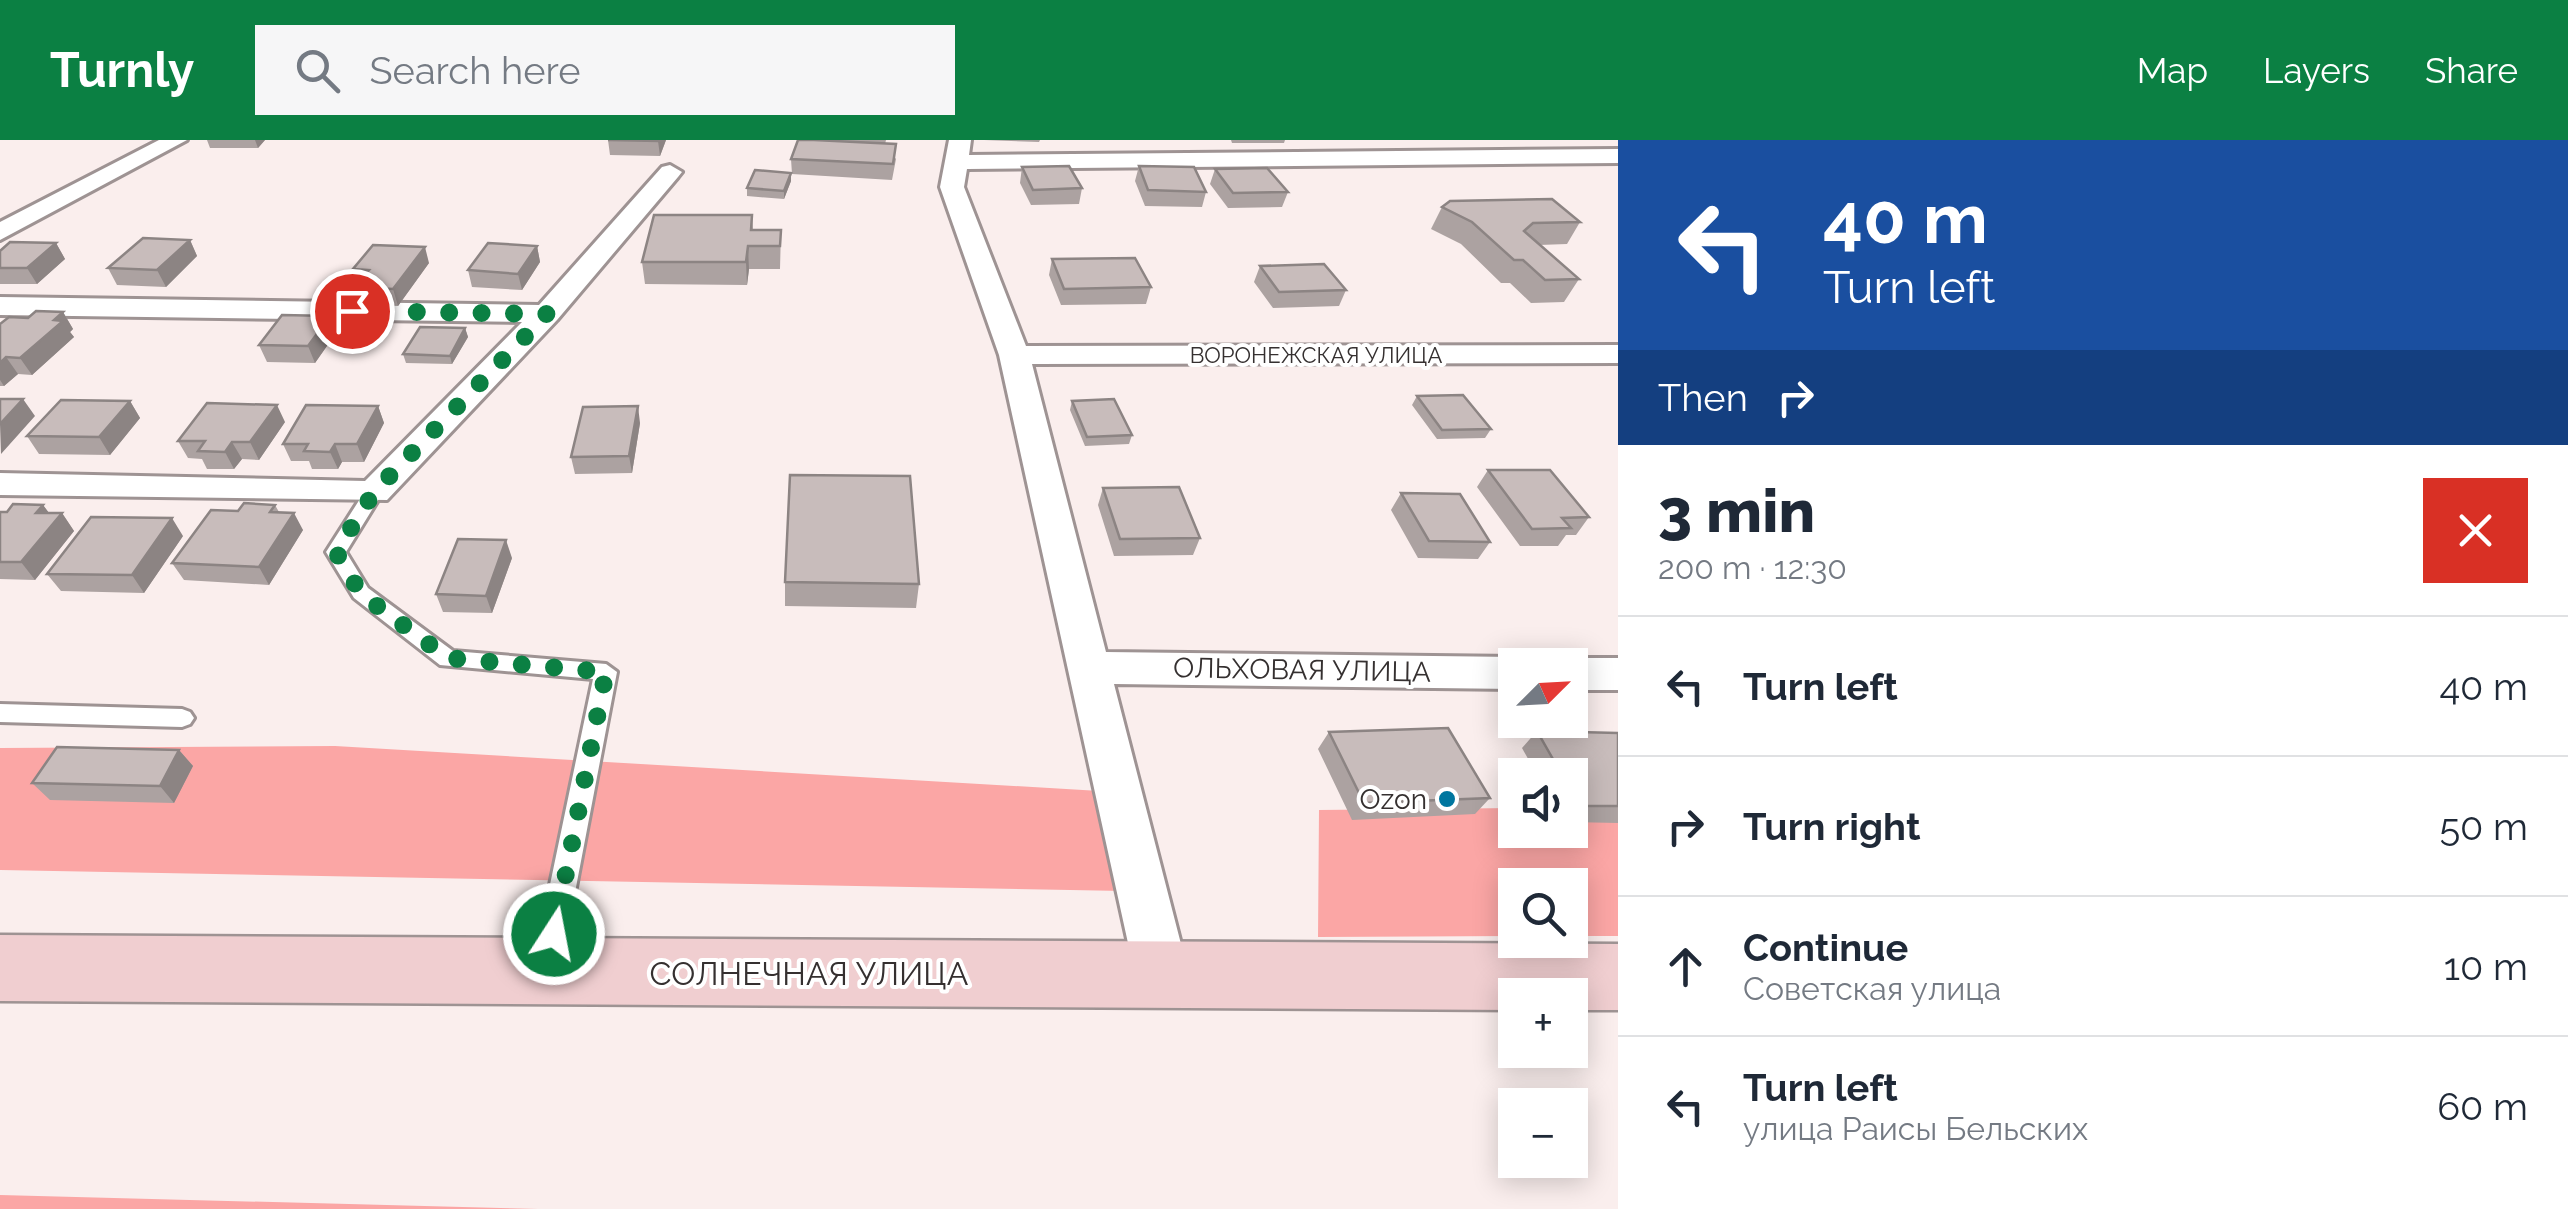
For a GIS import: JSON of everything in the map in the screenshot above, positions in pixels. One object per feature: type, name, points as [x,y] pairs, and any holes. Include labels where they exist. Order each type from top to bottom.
[{"type":"street","points":[[0,232],[176,140]]},
{"type":"street","points":[[1162,975],[1014,355],[952,187],[958,151],[1618,156]]},
{"type":"street","points":[[0,484],[374,492],[547,314],[670,172]]},
{"type":"street","points":[[0,306],[547,314]]},
{"type":"street","name":"ВОРОНЕЖСКАЯ УЛИЦА","points":[[1014,355],[1618,354]]},
{"type":"street","name":"ОЛЬХОВАЯ УЛИЦА","points":[[1088,668],[1498,673]]},
{"type":"street","points":[[1588,674],[1618,674]]},
{"type":"street","name":"СОЛНЕЧНАЯ УЛИЦА","points":[[0,968],[1618,978]]},
{"type":"lane","points":[[374,492],[336,552],[361,594],[448,658],[606,672],[546,971]]},
{"type":"lane","points":[[0,713],[182,718]]},
{"type":"shaded area","points":[[335,746],[1133,793],[1124,891],[0,870],[0,748]]},
{"type":"shaded area","points":[[1618,807],[1618,936],[1588,936],[1588,868],[1498,868],[1498,936],[1318,937],[1319,810],[1498,808],[1498,848],[1588,848],[1588,808]]},
{"type":"shaded area","points":[[0,1195],[538,1209],[0,1209]]},
{"type":"building","points":[[798,140],[896,144],[893,164],[791,159]]},
{"type":"building","points":[[1069,166],[1082,188],[1033,190],[1022,167]]},
{"type":"building","points":[[1139,166],[1194,167],[1206,192],[1148,190]]},
{"type":"building","points":[[1267,168],[1288,192],[1233,193],[1215,169]]},
{"type":"building","points":[[755,170],[791,173],[784,191],[747,188]]},
{"type":"building","points":[[1552,199],[1580,222],[1533,223],[1524,231],[1579,279],[1545,280],[1523,260],[1514,260],[1472,222],[1442,207],[1450,201]]},
{"type":"building","points":[[654,215],[752,215],[751,230],[781,230],[780,246],[748,246],[746,262],[642,262]]},
{"type":"building","points":[[143,238],[190,240],[157,270],[108,268]]},
{"type":"building","points":[[10,242],[56,243],[27,268],[0,268],[0,251]]},
{"type":"building","points":[[488,243],[537,246],[518,274],[468,270]]},
{"type":"building","points":[[373,245],[425,247],[393,289],[354,287],[369,270],[353,269]]},
{"type":"building","points":[[1135,258],[1151,287],[1064,289],[1052,259]]},
{"type":"building","points":[[1324,264],[1346,290],[1279,292],[1260,266]]},
{"type":"building","points":[[36,311],[63,312],[54,320],[63,321],[20,358],[6,357],[0,363],[0,324],[9,317],[28,318]]},
{"type":"building","points":[[282,315],[330,316],[308,346],[259,345]]},
{"type":"building","points":[[420,327],[465,328],[450,356],[403,354]]},
{"type":"building","points":[[1463,395],[1491,429],[1442,430],[1417,396]]},
{"type":"building","points":[[0,399],[23,399],[0,424]]},
{"type":"building","points":[[1114,399],[1132,435],[1087,437],[1072,401]]},
{"type":"building","points":[[61,400],[130,401],[99,437],[27,436]]},
{"type":"building","points":[[207,403],[277,405],[250,442],[232,442],[225,452],[198,451],[205,441],[178,441]]},
{"type":"building","points":[[306,405],[378,406],[357,444],[335,444],[330,452],[304,451],[308,444],[283,444]]},
{"type":"building","points":[[638,406],[629,456],[571,457],[583,407]]},
{"type":"building","points":[[1488,470],[1550,470],[1589,517],[1562,518],[1571,528],[1532,529]]},
{"type":"building","points":[[790,475],[910,476],[919,584],[785,582]]},
{"type":"building","points":[[1179,487],[1200,538],[1120,539],[1103,488]]},
{"type":"building","points":[[1401,493],[1460,494],[1490,542],[1429,541]]},
{"type":"building","points":[[244,503],[275,505],[270,512],[294,513],[259,567],[172,563],[211,510],[238,511]]},
{"type":"building","points":[[13,504],[43,505],[36,513],[62,513],[21,562],[0,562],[0,512],[7,512]]},
{"type":"building","points":[[91,517],[172,518],[132,575],[47,574]]},
{"type":"building","points":[[458,539],[506,540],[486,596],[436,594]]},
{"type":"building","points":[[1448,728],[1490,798],[1364,803],[1329,732]]},
{"type":"building","points":[[1588,732],[1618,733],[1618,806],[1588,806],[1588,758],[1552,758],[1541,738],[1588,738]]},
{"type":"building","points":[[57,747],[179,750],[160,786],[32,783]]},
{"type":"place","name":"Ozon","points":[[1447,799]]},
{"type":"route","points":[[352,311],[547,314],[374,492],[336,552],[361,594],[448,658],[606,672],[554,934]]}]
